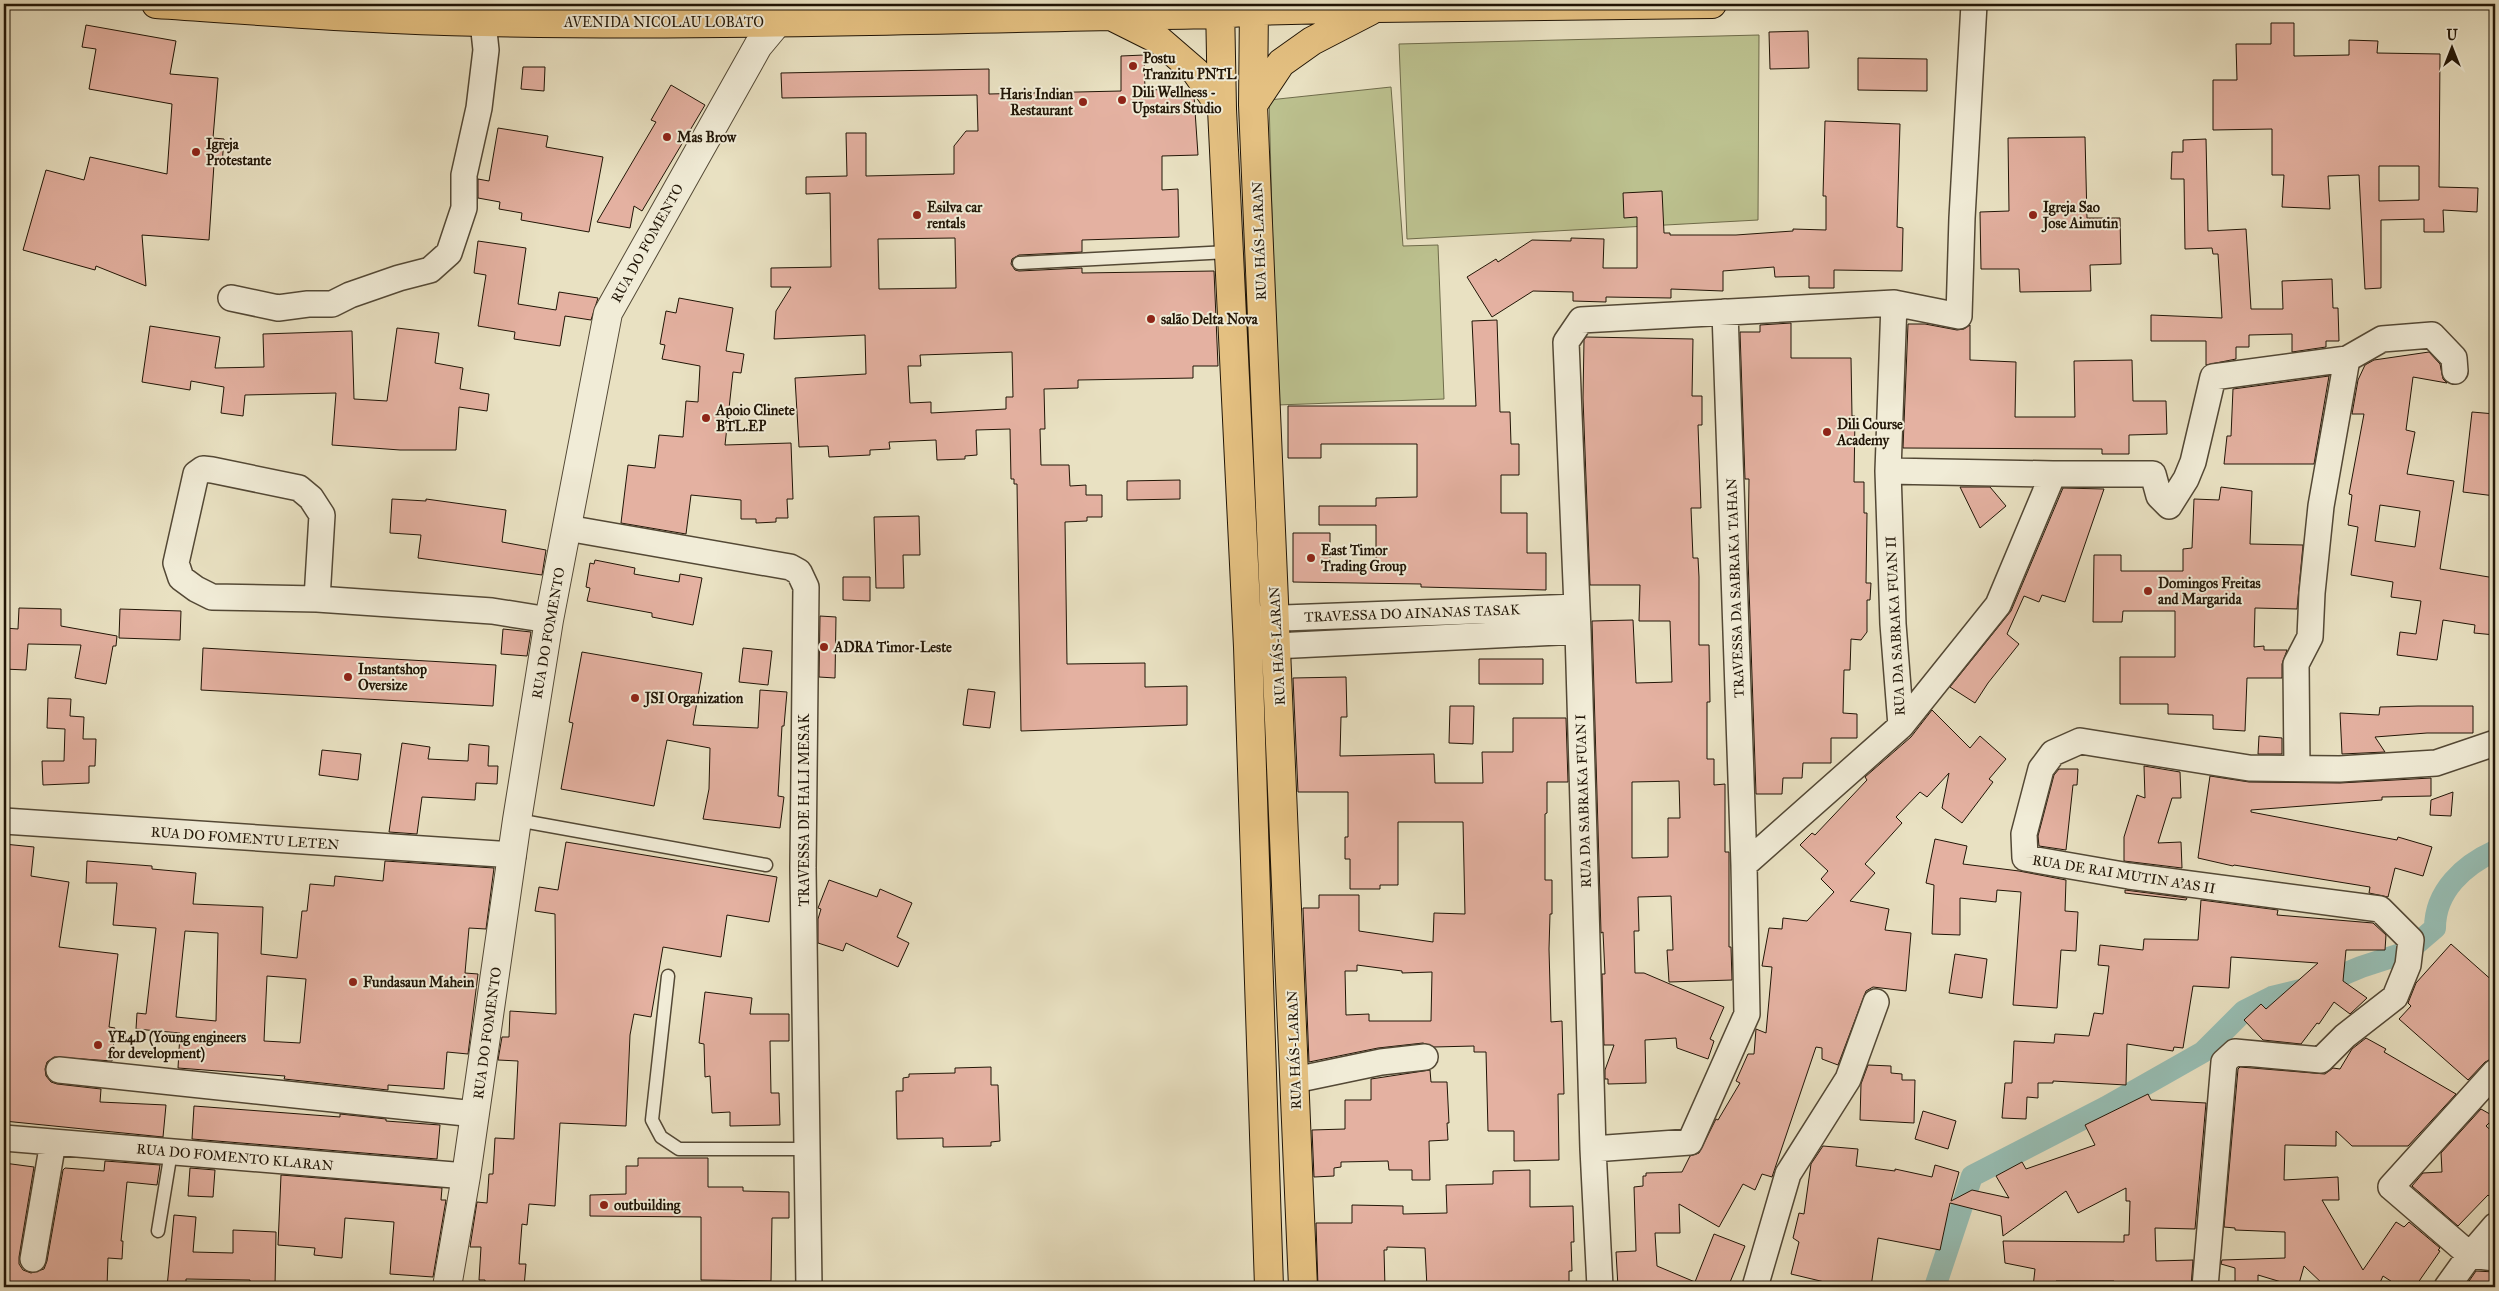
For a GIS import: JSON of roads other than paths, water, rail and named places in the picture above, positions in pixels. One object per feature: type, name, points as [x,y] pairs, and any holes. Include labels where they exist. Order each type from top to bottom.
[{"type":"main road","name":"AVENIDA NICOLAU LOBATO","points":[[156,4],[387,20],[483,22],[778,22],[858,12],[1110,16],[1254,7],[1376,8],[1712,4]]},
{"type":"main road","name":"RUA HÁS-LARAN","points":[[1254,7],[1253,105],[1303,1287]]},
{"type":"main road","points":[[1253,105],[1281,63],[1312,41],[1376,8]]},
{"type":"main road","points":[[1220,9],[1228,252],[1248,647],[1269,1287]]},
{"type":"main road","points":[[1110,16],[1159,40],[1196,72],[1222,109]]},
{"type":"street","points":[[1725,312],[1894,303],[1959,316],[1962,218],[1974,4]]},
{"type":"street","points":[[231,298],[278,308],[308,304],[332,304],[390,281],[430,270],[449,253],[464,208],[464,175],[479,108],[486,50],[483,22]]},
{"type":"street","name":"RUA DO FOMENTO","points":[[447,1287],[476,1114],[500,855],[517,820],[549,620],[608,312],[758,46],[778,22]]},
{"type":"street","name":"RUA DA SABRAKA FUAN II","points":[[1744,865],[1900,726],[1893,624],[1888,472],[1894,303]]},
{"type":"street","name":"RUA DA SABRAKA FUAN I","points":[[1600,1287],[1593,1149],[1578,632],[1566,342],[1581,320],[1725,312]]},
{"type":"street","name":"TRAVESSA DA SABRAKA TAHAN","points":[[1725,312],[1744,865]]},
{"type":"street","points":[[1888,472],[2153,474],[2159,496],[2169,506],[2186,479],[2193,462],[2213,377],[2348,360],[2382,338],[2432,335],[2454,358],[2455,370]]},
{"type":"street","points":[[2297,768],[2296,664],[2310,638],[2312,593],[2321,506],[2348,360]]},
{"type":"street","points":[[317,599],[322,515],[311,498],[299,488],[242,478],[212,470],[203,469],[196,474],[176,563],[181,578],[196,590],[212,597],[317,599],[492,611],[549,620]]},
{"type":"street","points":[[1900,726],[1998,605],[2053,474]]},
{"type":"street","name":"TRAVESSA DE HALI MESAK","points":[[567,528],[790,567],[799,572],[806,587],[803,868],[809,1287]]},
{"type":"street","name":"TRAVESSA DO AINANAS TASAK","points":[[1246,619],[1577,607]]},
{"type":"street","name":"TRAVESSA DO AINANAS TASAK","points":[[1248,647],[1578,632]]},
{"type":"street","name":"RUA DE RAI MUTIN A’AS II","points":[[2205,1287],[2224,1062],[2234,1052],[2321,1060],[2345,1036],[2395,997],[2408,965],[2411,940],[2380,909],[2129,876],[2025,858],[2024,834],[2041,769],[2053,753],[2080,741],[2249,768],[2340,769],[2436,763],[2495,743]]},
{"type":"street","name":"RUA DO FOMENTU LETEN","points":[[4,822],[500,855]]},
{"type":"street","points":[[1593,1149],[1690,1142],[1747,1014],[1744,865]]},
{"type":"street","points":[[1755,1287],[1788,1174],[1848,1079],[1876,1002]]},
{"type":"street","points":[[1295,1080],[1381,1062],[1425,1057]]},
{"type":"street","points":[[59,1070],[476,1114]]},
{"type":"street","points":[[2495,1072],[2391,1187],[2470,1255],[2495,1258]]},
{"type":"street","name":"RUA DO FOMENTO KLARAN","points":[[4,1138],[466,1176]]},
{"type":"street","points":[[34,1259],[53,1142]]},
{"type":"street","points":[[2447,1287],[2470,1255],[2495,1226]]},
{"type":"lane","points":[[1019,263],[1228,252]]},
{"type":"lane","points":[[517,820],[766,865]]},
{"type":"lane","points":[[668,976],[652,1120],[661,1137],[679,1149],[808,1149]]},
{"type":"lane","points":[[158,1231],[172,1152]]},
{"type":"waterway","points":[[1935,1287],[1972,1176],[2106,1107],[2203,1052],[2244,1011],[2272,997],[2313,987],[2361,967],[2407,952],[2435,928],[2440,902],[2453,881],[2473,864],[2495,851]]},
{"type":"place","name":"Postu Tranzitu PNTL","points":[[1133,66]]},
{"type":"place","name":"Dili Wellness - Upstairs Studio","points":[[1122,100]]},
{"type":"place","name":"Haris Indian Restaurant","points":[[1083,102]]},
{"type":"place","name":"Mas Brow","points":[[667,137]]},
{"type":"place","name":"Igreja Protestante","points":[[196,152]]},
{"type":"place","name":"Esilva car rentals","points":[[917,215]]},
{"type":"place","name":"Igreja Sao Jose Aimutin","points":[[2033,215]]},
{"type":"place","name":"salão Delta Nova","points":[[1151,319]]},
{"type":"place","name":"Apoio Clinete BTL.EP","points":[[706,418]]},
{"type":"place","name":"Dili Course Academy","points":[[1827,432]]},
{"type":"place","name":"East Timor Trading Group","points":[[1311,558]]},
{"type":"place","name":"Domingos Freitas and Margarida","points":[[2148,591]]},
{"type":"place","name":"ADRA Timor-Leste","points":[[824,647]]},
{"type":"place","name":"Instantshop Oversize","points":[[348,677]]},
{"type":"place","name":"JSI Organization","points":[[635,698]]},
{"type":"place","name":"Fundasaun Mahein","points":[[353,982]]},
{"type":"place","name":"YE4D (Young engineers for development)","points":[[98,1045]]},
{"type":"place","name":"outbuilding","points":[[604,1205]]}]
